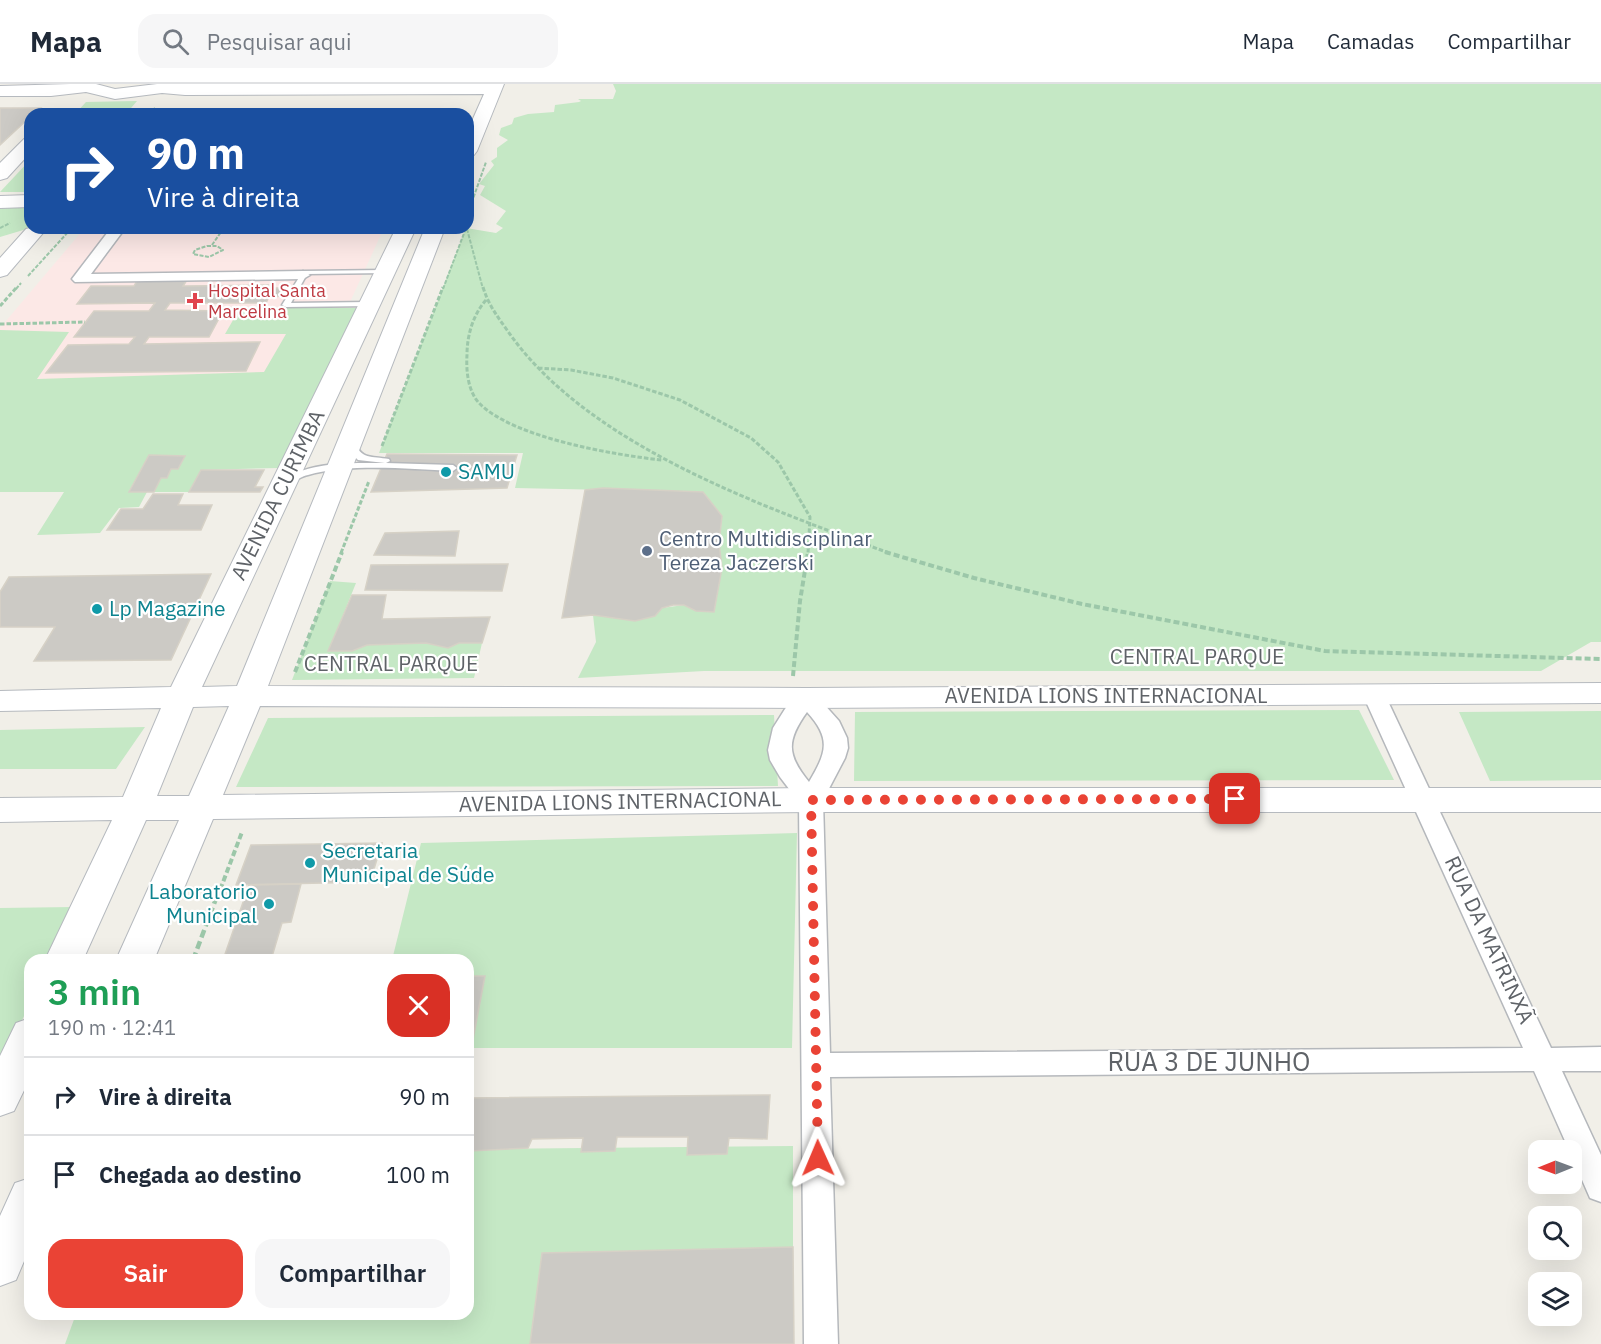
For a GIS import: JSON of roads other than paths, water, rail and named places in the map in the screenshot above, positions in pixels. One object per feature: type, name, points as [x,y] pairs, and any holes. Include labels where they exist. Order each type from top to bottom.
[{"type":"street","points":[[65,106],[88,86]]},
{"type":"street","points":[[0,91],[51,91],[88,86],[118,94],[165,87],[185,90],[494,87],[474,136]]},
{"type":"street","points":[[149,108],[165,87]]},
{"type":"street","points":[[462,106],[471,87]]},
{"type":"street","points":[[0,174],[24,148]]},
{"type":"street","points":[[0,202],[24,201]]},
{"type":"street","points":[[0,242],[25,234]]},
{"type":"street","points":[[0,271],[34,234]]},
{"type":"street","points":[[114,234],[80,279],[303,275]]},
{"type":"street","name":"AVENIDA CURIMBA","points":[[67,954],[134,810],[181,698],[369,304],[380,272],[402,234]]},
{"type":"street","name":"AVENIDA CURIMBA","points":[[138,954],[249,696],[433,234]]},
{"type":"street","name":"AVENIDA LIONS INTERNACIONAL","points":[[0,701],[249,696],[806,698],[1601,693]]},
{"type":"street","name":"RUA DA MATRINXÃ","points":[[1374,695],[1544,1059],[1601,1188]]},
{"type":"street","points":[[811,800],[785,769],[778,745],[781,733],[806,698],[831,728],[837,739],[835,759],[811,800],[821,1344]]},
{"type":"street","name":"AVENIDA LIONS INTERNACIONAL","points":[[0,810],[811,800],[1601,800]]},
{"type":"street","points":[[0,1099],[24,1047]]},
{"type":"street","name":"RUA 3 DE JUNHO","points":[[817,1065],[1601,1059]]},
{"type":"street","points":[[0,1265],[24,1211]]},
{"type":"lane","points":[[369,304],[286,305],[305,272],[380,272]]},
{"type":"lane","points":[[352,438],[355,454],[375,464]]},
{"type":"lane","points":[[282,486],[302,473],[325,467],[375,464],[454,464]]},
{"type":"place","name":"Hospital Santa Marcelina","points":[[195,301]]},
{"type":"place","name":"SAMU","points":[[446,472]]},
{"type":"place","name":"Centro Multidisciplinar Tereza Jaczerski","points":[[647,551]]},
{"type":"place","name":"Lp Magazine","points":[[97,609]]},
{"type":"place","name":"Secretaria Municipal de Súde","points":[[310,863]]},
{"type":"place","name":"Laboratorio Municipal","points":[[269,904]]}]
